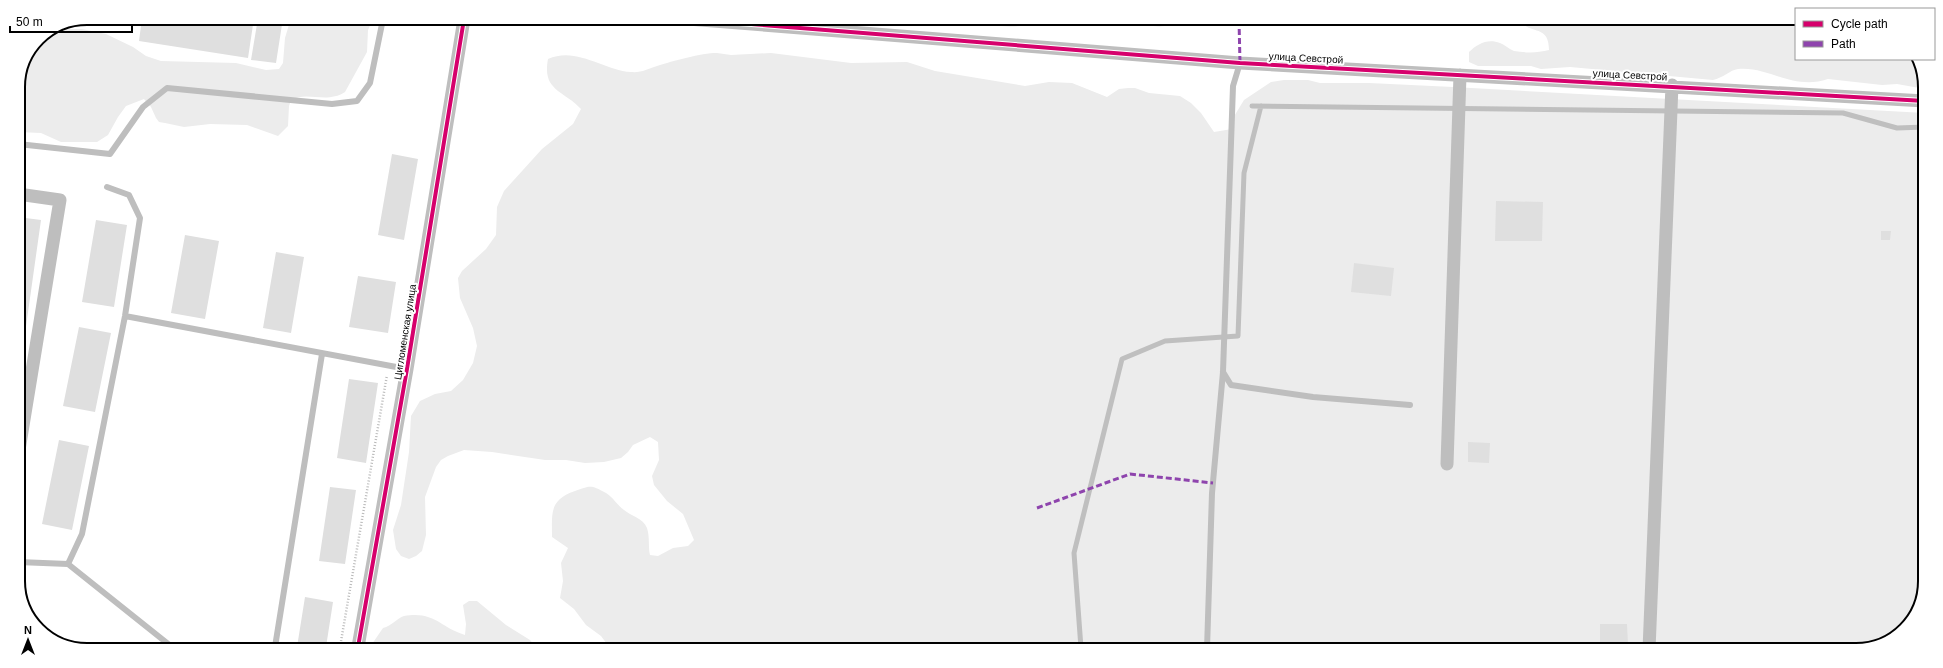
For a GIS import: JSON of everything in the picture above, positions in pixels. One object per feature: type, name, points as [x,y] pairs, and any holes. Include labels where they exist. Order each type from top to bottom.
[{"type":"street","name":"Цигломенская улица","points":[[359,643],[407,369],[463,25]]},
{"type":"street","name":"улица Севстрой","points":[[763,25],[1240,63],[1672,85],[1918,101]]},
{"type":"street","points":[[1447,464],[1460,74]]},
{"type":"street","points":[[1649,643],[1672,85]]},
{"type":"street","points":[[25,195],[60,200],[25,401]]},
{"type":"lane","points":[[25,145],[110,154],[143,107],[167,88],[332,104],[357,101],[370,83],[382,25]]},
{"type":"lane","points":[[1207,643],[1212,493],[1223,372],[1233,86],[1240,63]]},
{"type":"lane","points":[[68,564],[82,534],[124,316],[140,218],[129,195],[107,186]]},
{"type":"lane","points":[[124,316],[407,369]]},
{"type":"lane","points":[[276,643],[322,354]]},
{"type":"lane","points":[[1223,372],[1231,385],[1313,398],[1410,405]]},
{"type":"lane","points":[[25,562],[68,564],[167,643]]},
{"type":"path","points":[[341,643],[389,366]]},
{"type":"shaded area","points":[[289,25],[370,25],[368,30],[367,52],[345,92],[331,97],[304,97],[291,100],[289,106],[288,126],[278,136],[247,125],[210,124],[184,127],[159,122],[151,107],[144,99],[126,106],[108,135],[97,142],[61,142],[41,133],[25,132],[25,87],[26,75],[30,63],[35,52],[43,43],[52,35],[63,30],[82,29],[106,34],[133,47],[146,56],[161,61],[236,63],[266,70],[279,69],[283,63],[285,38]]},
{"type":"shaded area","points":[[993,25],[1029,25],[1024,26]]},
{"type":"shaded area","points":[[1147,25],[1170,25],[1164,26]]},
{"type":"shaded area","points":[[1524,25],[1795,25],[1795,60],[1912,60],[1916,71],[1918,88],[1897,84],[1882,85],[1828,79],[1815,82],[1804,82],[1749,69],[1738,69],[1713,80],[1570,67],[1541,69],[1531,66],[1478,66],[1469,62],[1469,52],[1479,44],[1491,41],[1500,43],[1518,52],[1549,50],[1546,36],[1539,31]]},
{"type":"shaded area","points":[[717,53],[731,55],[771,53],[851,63],[907,62],[935,71],[1025,86],[1049,82],[1072,83],[1107,97],[1119,89],[1135,88],[1149,93],[1180,96],[1191,103],[1201,113],[1214,132],[1232,129],[1233,118],[1244,100],[1271,82],[1284,80],[1308,80],[1320,83],[1369,83],[1453,87],[1918,113],[1918,581],[1915,601],[1910,612],[1900,625],[1887,635],[1876,640],[1856,643],[606,643],[601,636],[586,625],[574,609],[560,598],[563,581],[561,563],[568,548],[552,537],[552,514],[556,503],[560,499],[575,491],[587,487],[593,487],[601,490],[627,512],[643,522],[648,531],[650,555],[658,556],[673,548],[688,546],[694,540],[683,514],[667,501],[654,485],[652,476],[659,460],[658,442],[650,437],[633,445],[621,458],[604,462],[585,463],[566,460],[545,460],[492,452],[464,450],[448,456],[441,460],[436,467],[425,497],[426,535],[422,551],[409,559],[401,556],[396,549],[393,530],[401,505],[409,452],[411,416],[420,401],[435,394],[451,391],[463,380],[473,363],[477,346],[473,328],[460,298],[458,278],[462,271],[486,249],[496,235],[497,207],[504,191],[542,149],[573,124],[581,109],[551,84],[548,78],[547,70],[548,59],[569,55],[621,70],[638,72],[703,54]]},
{"type":"shaded area","points":[[469,601],[477,601],[506,625],[532,643],[373,643],[383,628],[389,626],[399,618],[414,615],[430,618],[456,632],[465,635],[466,624],[463,605]]},
{"type":"building","points":[[141,25],[253,25],[248,58],[139,41]]},
{"type":"building","points":[[257,25],[282,25],[276,63],[251,60]]},
{"type":"building","points":[[392,154],[418,159],[404,240],[378,235]]},
{"type":"building","points":[[1496,201],[1543,202],[1542,241],[1495,241]]},
{"type":"building","points":[[25,218],[41,220],[25,333]]},
{"type":"building","points":[[96,220],[127,225],[114,307],[82,302]]},
{"type":"building","points":[[1881,231],[1891,231],[1890,240],[1881,240]]},
{"type":"building","points":[[185,235],[219,241],[205,319],[171,313]]},
{"type":"building","points":[[276,252],[304,257],[291,333],[263,328]]},
{"type":"building","points":[[1354,263],[1394,268],[1391,296],[1351,292]]},
{"type":"building","points":[[358,276],[396,282],[388,333],[349,327]]},
{"type":"building","points":[[79,327],[111,333],[95,412],[63,406]]},
{"type":"building","points":[[349,379],[378,383],[366,463],[337,458]]},
{"type":"building","points":[[59,440],[89,446],[72,530],[42,524]]},
{"type":"building","points":[[1468,442],[1490,443],[1489,463],[1468,462]]},
{"type":"building","points":[[330,487],[356,490],[345,564],[319,561]]},
{"type":"building","points":[[305,597],[333,602],[327,643],[298,643]]},
{"type":"building","points":[[1600,624],[1627,624],[1628,643],[1600,643]]},
{"type":"waterway","points":[[1252,106],[1843,113],[1897,128],[1918,127]]},
{"type":"waterway","points":[[1081,643],[1074,553],[1122,359],[1165,341],[1238,336],[1244,173],[1261,106]]},
{"type":"marked path","points":[[1239,25],[1240,63]]},
{"type":"marked path","points":[[1037,508],[1130,474],[1213,483]]},
{"type":"cycle path","points":[[359,643],[407,369],[463,25]]},
{"type":"cycle path","points":[[763,25],[1240,63],[1918,101]]}]
